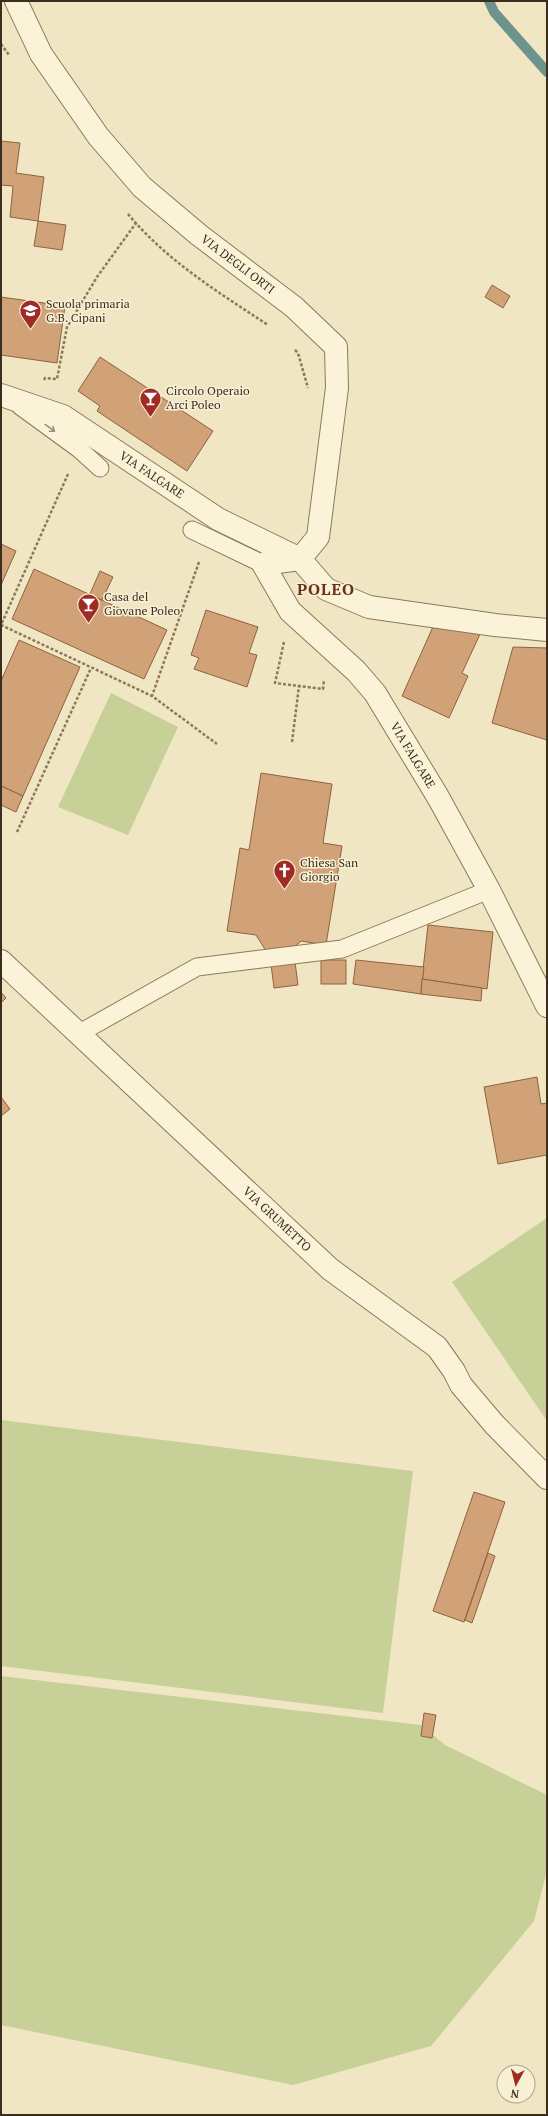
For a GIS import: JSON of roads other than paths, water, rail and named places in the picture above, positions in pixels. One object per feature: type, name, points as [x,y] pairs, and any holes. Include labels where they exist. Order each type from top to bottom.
[{"type":"street","name":"VIA DEGLI ORTI","points":[[16,1],[46,60],[98,136],[142,186],[199,235],[294,307],[336,347],[337,388],[318,537],[300,559]]},
{"type":"street","name":"VIA FALGARE","points":[[4,396],[63,416],[218,519],[300,559],[326,589],[369,606],[495,625],[547,630]]},
{"type":"street","points":[[263,564],[300,559]]},
{"type":"street","name":"VIA FALGARE","points":[[263,564],[290,611],[356,671],[375,693],[438,797],[489,890],[547,1006]]},
{"type":"street","name":"VIA GRUMETTO","points":[[1,961],[330,1269],[437,1347],[454,1371],[461,1385],[494,1424],[547,1478]]},
{"type":"lane","points":[[4,396],[79,449],[100,468]]},
{"type":"lane","points":[[192,530],[263,564]]},
{"type":"lane","points":[[78,1034],[197,967],[342,949],[489,890]]},
{"type":"waterway","points":[[489,1],[494,12],[547,72]]},
{"type":"place","name":"Scuola primaria G.B. Cipani","points":[[31,330]]},
{"type":"place","name":"Circolo Operaio Arci Poleo","points":[[150,418]]},
{"type":"place","name":"Casa del Giovane Poleo","points":[[89,624]]},
{"type":"place","name":"Chiesa San Giorgio","points":[[284,890]]},
{"type":"district","name":"POLEO","points":[[326,589]]}]
